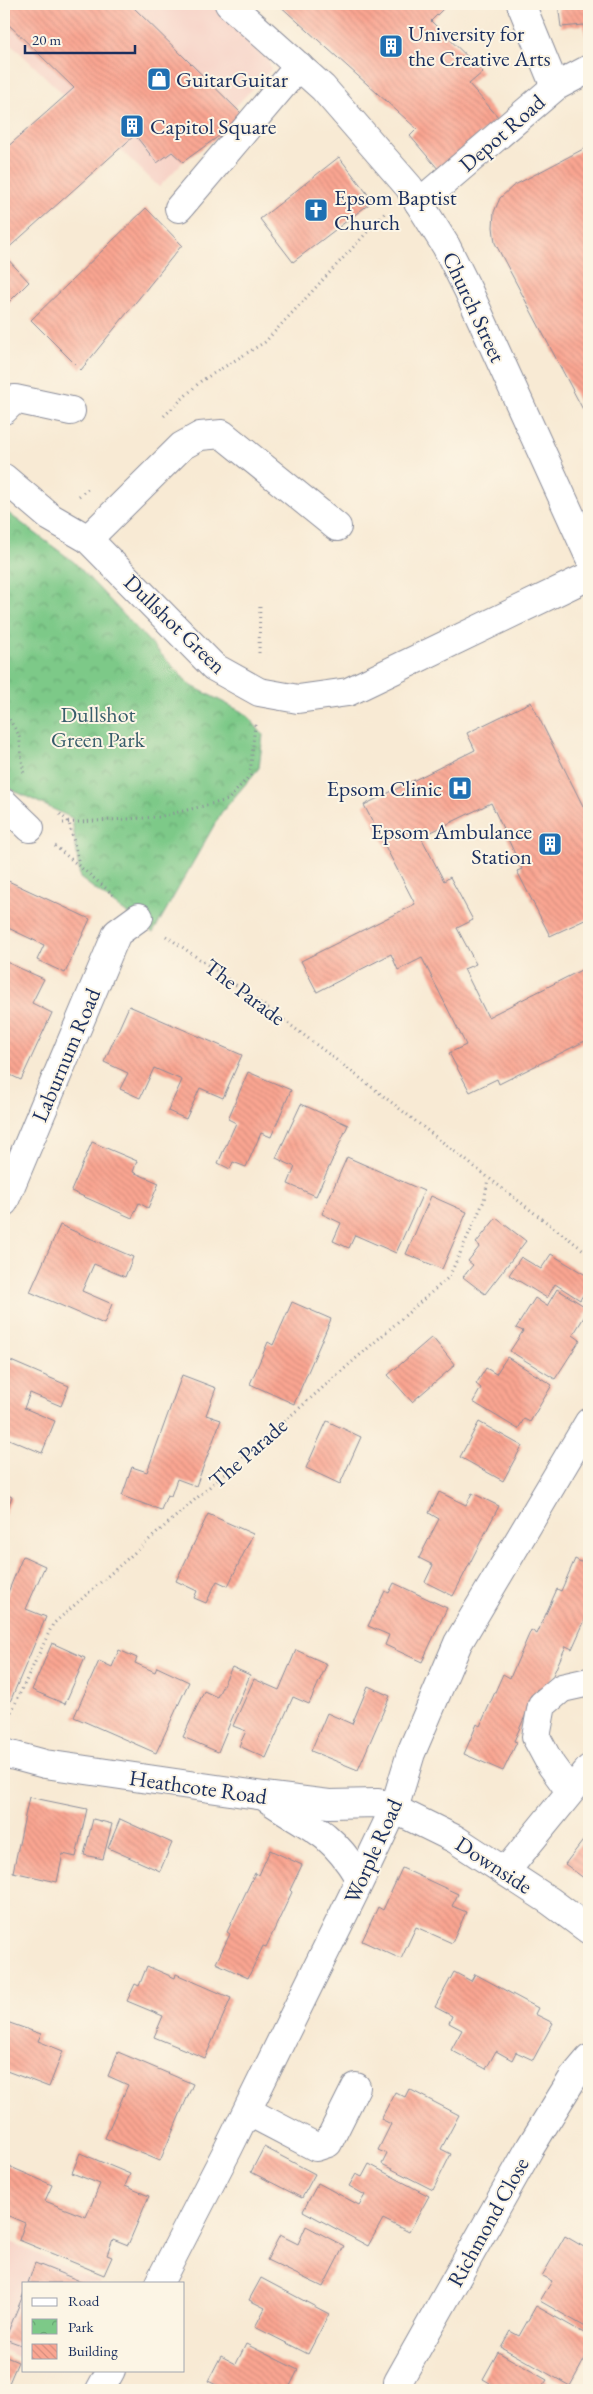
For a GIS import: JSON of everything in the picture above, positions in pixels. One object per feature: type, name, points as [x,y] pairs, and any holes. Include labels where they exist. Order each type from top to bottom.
[{"type":"street","name":"Church Street","points":[[229,4],[299,66],[343,110],[414,195],[446,246],[468,290],[589,556]]},
{"type":"street","points":[[521,4],[555,87]]},
{"type":"street","points":[[179,208],[299,66]]},
{"type":"street","name":"Depot Road","points":[[414,195],[555,87],[589,71]]},
{"type":"street","points":[[4,410],[15,399],[71,411]]},
{"type":"street","points":[[88,539],[182,446],[200,436],[222,434],[337,527]]},
{"type":"street","name":"Dullshot Green","points":[[4,478],[50,517],[88,539],[214,667],[259,692],[298,699],[348,692],[589,576]]},
{"type":"street","points":[[4,803],[30,828]]},
{"type":"street","name":"Laburnum Road","points":[[4,1202],[116,933],[139,917]]},
{"type":"street","name":"Worple Road","points":[[160,2282],[247,2111],[394,1808],[411,1753],[458,1644],[589,1422]]},
{"type":"street","points":[[570,1791],[547,1758],[536,1737],[542,1705],[562,1688],[589,1682]]},
{"type":"street","name":"Heathcote Road","points":[[4,1753],[45,1764],[264,1796],[329,1804],[378,1804],[394,1808]]},
{"type":"street","points":[[506,1871],[589,1770]]},
{"type":"street","points":[[264,1796],[324,1836],[339,1849],[358,1876],[356,1889]]},
{"type":"street","name":"Downside","points":[[394,1808],[455,1839],[506,1871],[589,1930]]},
{"type":"street","name":"Richmond Close","points":[[400,2390],[398,2382],[531,2146],[573,2078],[589,2059]]},
{"type":"street","points":[[247,2111],[316,2147],[328,2143],[356,2087]]},
{"type":"street","points":[[100,2390],[109,2372]]},
{"type":"path","points":[[160,420],[201,381],[265,342],[414,195]]},
{"type":"path","points":[[50,517],[91,486]]},
{"type":"path","points":[[30,828],[69,822],[158,817],[228,800],[250,775],[259,692],[260,604]]},
{"type":"path","points":[[4,711],[19,735],[24,780]]},
{"type":"path","points":[[56,810],[69,822],[79,864]]},
{"type":"path","name":"The Parade","points":[[30,828],[79,864],[139,917],[200,959],[342,1064],[488,1179],[589,1254]]},
{"type":"path","name":"The Parade","points":[[4,1726],[53,1624],[449,1277],[484,1201],[488,1179]]},
{"type":"shaded area","name":"Capitol Square","points":[[4,4],[255,4],[271,69],[159,187],[4,37]]},
{"type":"shaded area","points":[[4,2239],[100,2282],[22,2282],[22,2359],[4,2350]]},
{"type":"green space","name":"Dullshot Green Park","points":[[4,510],[74,562],[190,685],[246,714],[263,735],[259,768],[221,813],[153,933],[80,878],[72,818],[4,786]]},
{"type":"building","name":"Capitol Square","points":[[4,4],[130,4],[245,117],[183,162],[172,152],[157,163],[135,135],[4,252],[4,150],[74,88],[4,20]]},
{"type":"building","name":"University for the Creative Arts","points":[[278,4],[448,4],[431,21],[483,72],[469,84],[499,118],[439,170],[410,136],[417,129]]},
{"type":"building","points":[[558,4],[589,4],[589,34],[585,35],[584,25],[561,27]]},
{"type":"building","points":[[589,146],[588,419],[495,243],[493,227],[494,212],[500,198],[513,186]]},
{"type":"building","name":"Epsom Baptist Church","points":[[339,157],[373,201],[293,262],[260,219]]},
{"type":"building","points":[[146,208],[182,245],[81,370],[31,320]]},
{"type":"building","points":[[4,255],[29,282],[4,307]]},
{"type":"building","points":[[531,702],[589,818],[589,918],[550,936],[517,871],[522,869],[491,803],[421,837],[444,881],[450,877],[473,920],[457,928],[476,964],[464,969],[488,1017],[589,966],[589,1039],[499,1084],[497,1079],[470,1092],[449,1053],[466,1045],[422,958],[398,970],[391,954],[317,992],[301,961],[415,904],[364,805],[475,750],[467,733]]},
{"type":"building","points":[[4,879],[90,919],[65,973],[37,960],[44,945],[4,926]]},
{"type":"building","points":[[4,961],[44,979],[32,1003],[52,1013],[21,1080],[4,1072]]},
{"type":"building","points":[[129,1006],[242,1055],[223,1098],[200,1088],[186,1119],[168,1111],[182,1080],[154,1068],[140,1098],[120,1089],[128,1073],[104,1062]]},
{"type":"building","points":[[248,1072],[291,1090],[271,1137],[261,1133],[246,1167],[233,1162],[230,1169],[218,1163],[236,1123],[228,1119]]},
{"type":"building","points":[[301,1104],[348,1125],[316,1196],[288,1184],[295,1167],[276,1158]]},
{"type":"building","points":[[92,1142],[137,1161],[133,1172],[159,1183],[148,1208],[139,1203],[132,1218],[71,1191]]},
{"type":"building","points":[[347,1157],[424,1191],[396,1253],[355,1235],[349,1248],[333,1241],[341,1223],[322,1214]]},
{"type":"building","points":[[431,1196],[467,1212],[442,1269],[406,1254]]},
{"type":"building","points":[[496,1218],[526,1241],[485,1294],[463,1277],[473,1265],[468,1261],[480,1246],[476,1243]]},
{"type":"building","points":[[60,1225],[133,1257],[125,1277],[94,1264],[82,1291],[112,1304],[104,1324],[30,1292]]},
{"type":"building","points":[[551,1254],[589,1277],[589,1285],[580,1300],[555,1284],[547,1298],[509,1275],[521,1257],[541,1269]]},
{"type":"building","points":[[557,1289],[589,1309],[573,1335],[580,1340],[555,1379],[510,1351],[523,1331],[516,1328],[535,1298],[547,1306]]},
{"type":"building","points":[[292,1302],[331,1319],[294,1404],[250,1384],[268,1342],[273,1345]]},
{"type":"building","points":[[432,1337],[455,1365],[412,1402],[388,1375]]},
{"type":"building","points":[[507,1357],[552,1385],[530,1422],[524,1419],[518,1429],[473,1402],[481,1388],[476,1384],[486,1368],[496,1374]]},
{"type":"building","points":[[4,1358],[69,1386],[61,1406],[30,1393],[24,1408],[55,1421],[42,1453],[4,1437]]},
{"type":"building","points":[[182,1375],[216,1388],[206,1415],[221,1420],[196,1486],[177,1479],[171,1496],[167,1495],[161,1510],[122,1496],[132,1467],[147,1472]]},
{"type":"building","points":[[327,1421],[361,1437],[340,1484],[306,1468]]},
{"type":"building","points":[[479,1422],[522,1446],[503,1481],[460,1457]]},
{"type":"building","points":[[439,1492],[466,1505],[472,1493],[499,1506],[453,1596],[425,1582],[433,1565],[419,1558],[439,1519],[429,1513]]},
{"type":"building","points":[[4,1493],[12,1497],[4,1516]]},
{"type":"building","points":[[208,1514],[253,1534],[228,1586],[217,1581],[206,1603],[194,1598],[197,1591],[176,1581]]},
{"type":"building","points":[[23,1556],[45,1566],[26,1609],[46,1617],[4,1716],[4,1602]]},
{"type":"building","points":[[575,1559],[589,1566],[589,1611],[572,1649],[566,1646],[545,1693],[537,1689],[514,1741],[517,1742],[503,1771],[464,1754],[477,1724],[480,1726],[503,1674],[510,1678],[531,1630],[537,1634],[557,1589],[561,1591]]},
{"type":"building","points":[[394,1583],[447,1608],[422,1662],[385,1645],[389,1635],[368,1626],[385,1591],[389,1593]]},
{"type":"building","points":[[52,1643],[85,1658],[65,1704],[32,1690]]},
{"type":"building","points":[[119,1650],[137,1658],[135,1663],[155,1672],[157,1667],[189,1682],[156,1753],[74,1717],[99,1661],[112,1667]]},
{"type":"building","points":[[296,1650],[327,1664],[309,1704],[293,1697],[266,1758],[239,1746],[246,1731],[233,1726],[254,1679],[279,1690]]},
{"type":"building","points":[[232,1667],[250,1675],[218,1752],[183,1737],[204,1691],[217,1697]]},
{"type":"building","points":[[368,1686],[390,1696],[358,1770],[311,1751],[327,1713],[352,1724]]},
{"type":"building","points":[[29,1797],[87,1809],[76,1857],[63,1854],[57,1882],[13,1872]]},
{"type":"building","points":[[93,1819],[112,1824],[103,1859],[84,1855]]},
{"type":"building","points":[[120,1819],[172,1843],[160,1871],[108,1848]]},
{"type":"building","points":[[589,1833],[589,1882],[565,1864]]},
{"type":"building","points":[[270,1850],[302,1865],[290,1890],[292,1892],[266,1947],[263,1946],[248,1978],[216,1963],[230,1934],[227,1932],[255,1873],[259,1875]]},
{"type":"building","points":[[402,1868],[458,1894],[452,1906],[466,1912],[452,1943],[416,1927],[401,1959],[362,1941],[378,1907],[383,1910]]},
{"type":"building","points":[[147,1966],[175,1978],[176,1974],[231,1998],[205,2058],[154,2037],[163,2016],[127,2001],[135,1984],[139,1986]]},
{"type":"building","points":[[454,1972],[471,1981],[475,1974],[538,2008],[535,2014],[553,2023],[533,2060],[516,2052],[512,2060],[496,2051],[486,2069],[451,2050],[462,2030],[449,2023],[452,2016],[435,2007]]},
{"type":"building","points":[[4,2021],[41,2034],[38,2041],[63,2051],[49,2087],[4,2070]]},
{"type":"building","points":[[118,2052],[193,2084],[160,2161],[105,2138],[128,2085],[108,2076]]},
{"type":"building","points":[[409,2089],[459,2115],[441,2149],[451,2154],[433,2190],[382,2164],[387,2154],[378,2150],[391,2124],[381,2119],[395,2092],[405,2097]]},
{"type":"building","points":[[264,2147],[315,2174],[302,2198],[251,2172]]},
{"type":"building","points":[[80,2153],[130,2174],[125,2186],[149,2196],[128,2245],[113,2239],[107,2255],[112,2257],[104,2275],[19,2240],[25,2223],[4,2214],[4,2164],[52,2185],[45,2201],[86,2217],[100,2184],[72,2173]]},
{"type":"building","points":[[369,2164],[429,2196],[409,2232],[383,2219],[368,2246],[303,2211],[318,2183],[359,2205],[365,2195],[349,2186],[356,2174],[362,2177]]},
{"type":"building","points":[[306,2226],[344,2246],[323,2287],[267,2260],[280,2235],[298,2244]]},
{"type":"building","points":[[565,2236],[589,2250],[589,2329],[540,2301],[552,2281],[542,2276]]},
{"type":"building","points":[[35,2263],[82,2282],[28,2282]]},
{"type":"building","points":[[261,2278],[329,2314],[308,2354],[255,2327],[265,2308],[249,2300]]},
{"type":"building","points":[[22,2298],[22,2345],[5,2339]]},
{"type":"building","points":[[536,2306],[589,2336],[589,2351],[570,2386],[501,2347],[510,2331],[519,2336]]},
{"type":"building","points":[[246,2344],[298,2370],[288,2390],[227,2390],[208,2381],[221,2356],[236,2364]]},
{"type":"building","points":[[498,2352],[547,2380],[540,2390],[487,2390],[490,2383],[483,2379]]},
{"type":"building","points":[[4,2356],[18,2362],[6,2390],[4,2390]]},
{"type":"place","name":"University for the Creative Arts","points":[[391,46]]},
{"type":"place","name":"GuitarGuitar","points":[[159,79]]},
{"type":"place","name":"Capitol Square","points":[[132,126]]},
{"type":"place","name":"Epsom Baptist Church","points":[[316,210]]},
{"type":"place","name":"Epsom Clinic","points":[[460,788]]},
{"type":"place","name":"Epsom Ambulance Station","points":[[550,844]]}]
